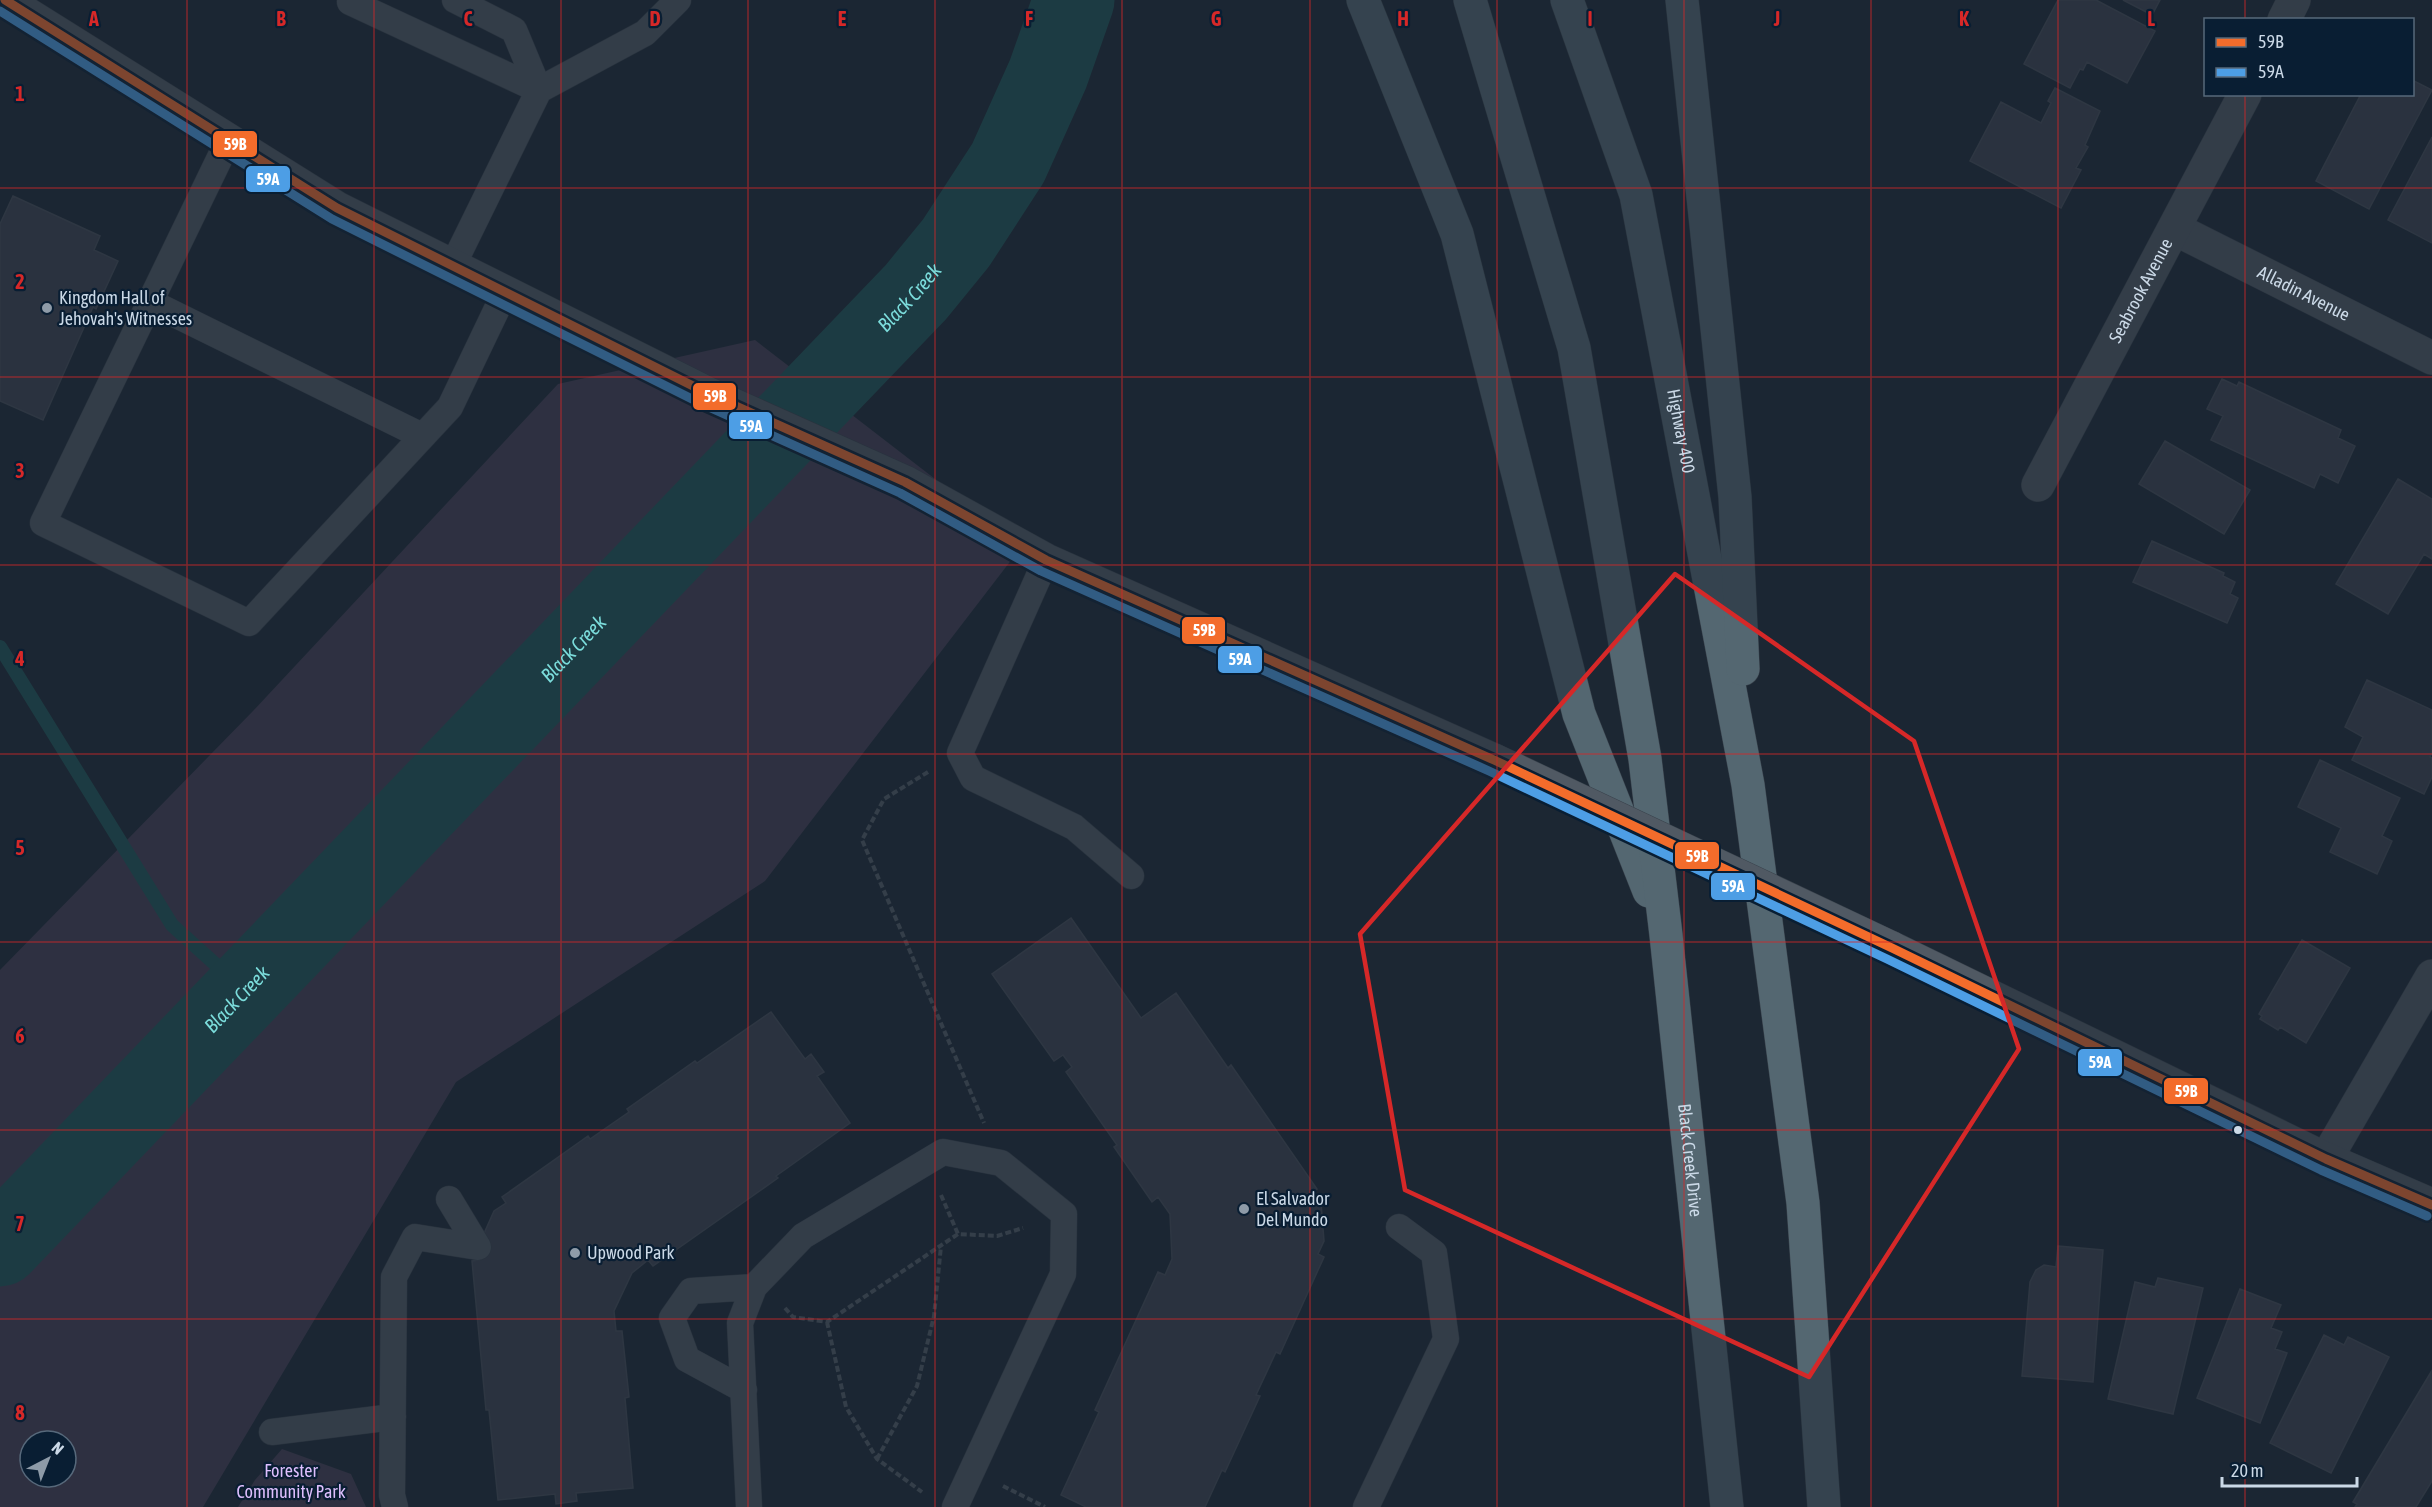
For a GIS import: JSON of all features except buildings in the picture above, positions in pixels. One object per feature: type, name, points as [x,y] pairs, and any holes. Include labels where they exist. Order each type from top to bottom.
[{"type":"highway","points":[[1363,0],[1457,234],[1579,714],[1666,935]]},
{"type":"highway","name":"Black Creek Drive","points":[[1470,0],[1574,348],[1643,747],[1666,935],[1727,1507]]},
{"type":"highway","name":"Highway 400","points":[[1567,0],[1636,195],[1748,785],[1803,1203],[1824,1507]]},
{"type":"highway","points":[[1682,0],[1736,496],[1748,785]]},
{"type":"street","points":[[5,0],[337,208],[707,393],[905,482],[1046,560],[1494,760],[1892,948],[2326,1158],[2432,1205]]},
{"type":"street","points":[[2285,18],[2294,0]]},
{"type":"street","name":"Seabrook Avenue","points":[[2038,485],[2244,96]]},
{"type":"street","name":"Alladin Avenue","points":[[2175,229],[2432,358]]},
{"type":"street","points":[[2326,1158],[2432,976]]},
{"type":"lane","points":[[455,0],[514,30],[539,90]]},
{"type":"lane","points":[[645,33],[660,0]]},
{"type":"lane","points":[[453,265],[539,90],[645,33],[678,0]]},
{"type":"lane","points":[[350,2],[539,90]]},
{"type":"lane","points":[[228,141],[43,523],[249,623],[450,407],[505,292]]},
{"type":"lane","points":[[150,302],[422,436]]},
{"type":"lane","points":[[1046,560],[960,753],[974,778],[1074,827],[1131,876]]},
{"type":"lane","points":[[749,1507],[740,1323],[758,1284],[803,1236],[943,1152],[1001,1163],[1064,1214],[1063,1274],[955,1507]]},
{"type":"lane","points":[[395,1507],[392,1495],[394,1277],[415,1237],[478,1247],[449,1199]]},
{"type":"lane","points":[[1366,1507],[1446,1339],[1434,1252],[1399,1227]]},
{"type":"lane","points":[[744,1389],[687,1359],[672,1318],[691,1291],[758,1284]]},
{"type":"lane","points":[[272,1432],[393,1417]]},
{"type":"path","points":[[960,753],[884,799],[862,840],[1001,1163]]},
{"type":"path","points":[[758,1284],[793,1317],[827,1322],[958,1234],[997,1236],[1064,1214]]},
{"type":"path","points":[[877,1459],[917,1386],[934,1316],[941,1245]]},
{"type":"path","points":[[827,1322],[846,1407],[877,1459],[924,1493]]},
{"type":"path","points":[[972,1471],[1045,1507]]},
{"type":"highlighted area","points":[[1675,574],[1914,741],[2019,1049],[1809,1377],[1405,1190],[1360,934]]},
{"type":"green space","points":[[755,340],[1022,546],[765,881],[456,1082],[203,1507],[0,1507],[0,970],[253,711],[558,384]]},
{"type":"green space","name":"Forester Community Park","points":[[282,1449],[351,1474],[366,1507],[238,1507],[255,1480]]},
{"type":"waterway","name":"Black Creek","points":[[0,1246],[916,292],[956,243],[1008,163],[1048,74],[1074,0]]},
{"type":"waterway","points":[[0,647],[172,925],[245,991]]},
{"type":"transit line","name":"59B","points":[[5,0],[337,208],[707,393],[905,482],[1046,560],[1494,760],[1892,948],[2326,1159],[2432,1205]]},
{"type":"transit line","name":"59A","points":[[0,11],[332,219],[702,404],[900,493],[1041,571],[1489,771],[1887,959],[2321,1170],[2427,1216]]},
{"type":"place","name":"Kingdom Hall of Jehovah's Witnesses","points":[[47,308]]},
{"type":"place","name":"El Salvador Del Mundo","points":[[1244,1209]]},
{"type":"place","name":"Upwood Park","points":[[575,1253]]}]
